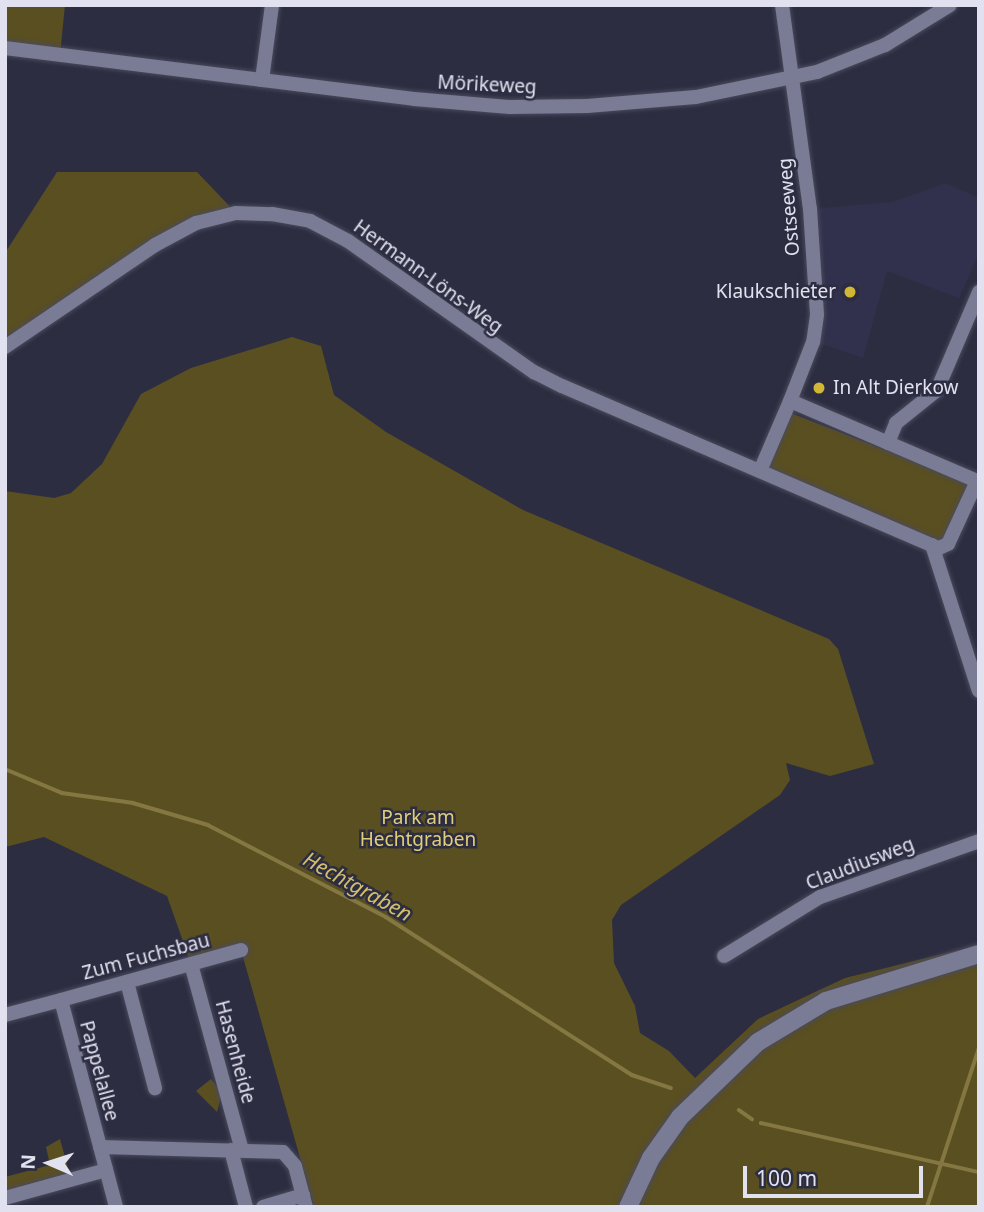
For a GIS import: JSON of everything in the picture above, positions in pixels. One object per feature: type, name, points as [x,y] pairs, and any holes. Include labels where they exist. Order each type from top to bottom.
[{"type":"street","points":[[262,80],[272,5]]},
{"type":"street","name":"Ostseeweg","points":[[760,471],[813,342],[817,315],[794,78],[782,5]]},
{"type":"street","name":"Mörikeweg","points":[[5,48],[414,99],[540,108],[662,101],[794,78],[885,45],[950,5]]},
{"type":"street","name":"Hermann-Löns-Weg","points":[[5,347],[155,245],[196,223],[236,213],[272,214],[310,221],[348,240],[534,372],[932,545]]},
{"type":"street","points":[[888,443],[896,423],[937,390],[979,292]]},
{"type":"street","points":[[790,401],[978,481],[948,544],[944,548],[932,545]]},
{"type":"street","points":[[932,545],[979,691]]},
{"type":"street","name":"Claudiusweg","points":[[724,956],[820,897],[979,841]]},
{"type":"street","name":"Zum Fuchsbau","points":[[61,1000],[241,950]]},
{"type":"street","points":[[628,1207],[651,1158],[680,1117],[717,1077],[765,1037],[826,1001],[979,954]]},
{"type":"street","name":"Hasenheide","points":[[191,964],[236,1150],[246,1207]]},
{"type":"street","points":[[127,982],[155,1088]]},
{"type":"street","name":"Pappelallee","points":[[5,1015],[61,1000],[116,1207]]},
{"type":"street","points":[[100,1147],[275,1151],[289,1157],[304,1201],[263,1207]]},
{"type":"street","points":[[5,1198],[106,1170]]},
{"type":"shaded area","points":[[946,183],[979,198],[979,253],[959,298],[887,271],[863,358],[816,342],[812,209],[893,202]]},
{"type":"green space","points":[[5,5],[65,5],[60,55],[5,48]]},
{"type":"green space","points":[[57,172],[197,172],[236,213],[196,223],[5,347],[5,253]]},
{"type":"green space","name":"Park am Hechtgraben","points":[[292,337],[321,346],[334,395],[386,432],[523,510],[829,639],[838,649],[874,764],[830,776],[786,763],[790,780],[780,795],[621,905],[612,920],[614,963],[635,1006],[640,1033],[669,1051],[695,1078],[758,1019],[845,978],[979,945],[979,1207],[314,1207],[241,950],[191,964],[167,896],[44,837],[5,847],[5,491],[54,498],[71,493],[102,464],[141,394],[191,368]]},
{"type":"green space","points":[[788,412],[965,481],[968,485],[943,543],[770,470],[768,460]]},
{"type":"green space","points":[[211,1079],[222,1093],[217,1112],[196,1091]]},
{"type":"green space","points":[[60,1139],[71,1179],[5,1198],[5,1177],[50,1165],[46,1147]]},
{"type":"waterway","name":"Hechtgraben","points":[[5,769],[62,793],[133,803],[208,825],[386,917],[632,1075],[671,1088]]},
{"type":"waterway","points":[[927,1207],[979,1048]]},
{"type":"waterway","name":"Hechtgraben","points":[[739,1110],[752,1119]]},
{"type":"waterway","name":"Hechtgraben","points":[[761,1123],[979,1172]]},
{"type":"place","name":"Klaukschieter","points":[[850,292]]},
{"type":"place","name":"In Alt Dierkow","points":[[819,388]]}]
